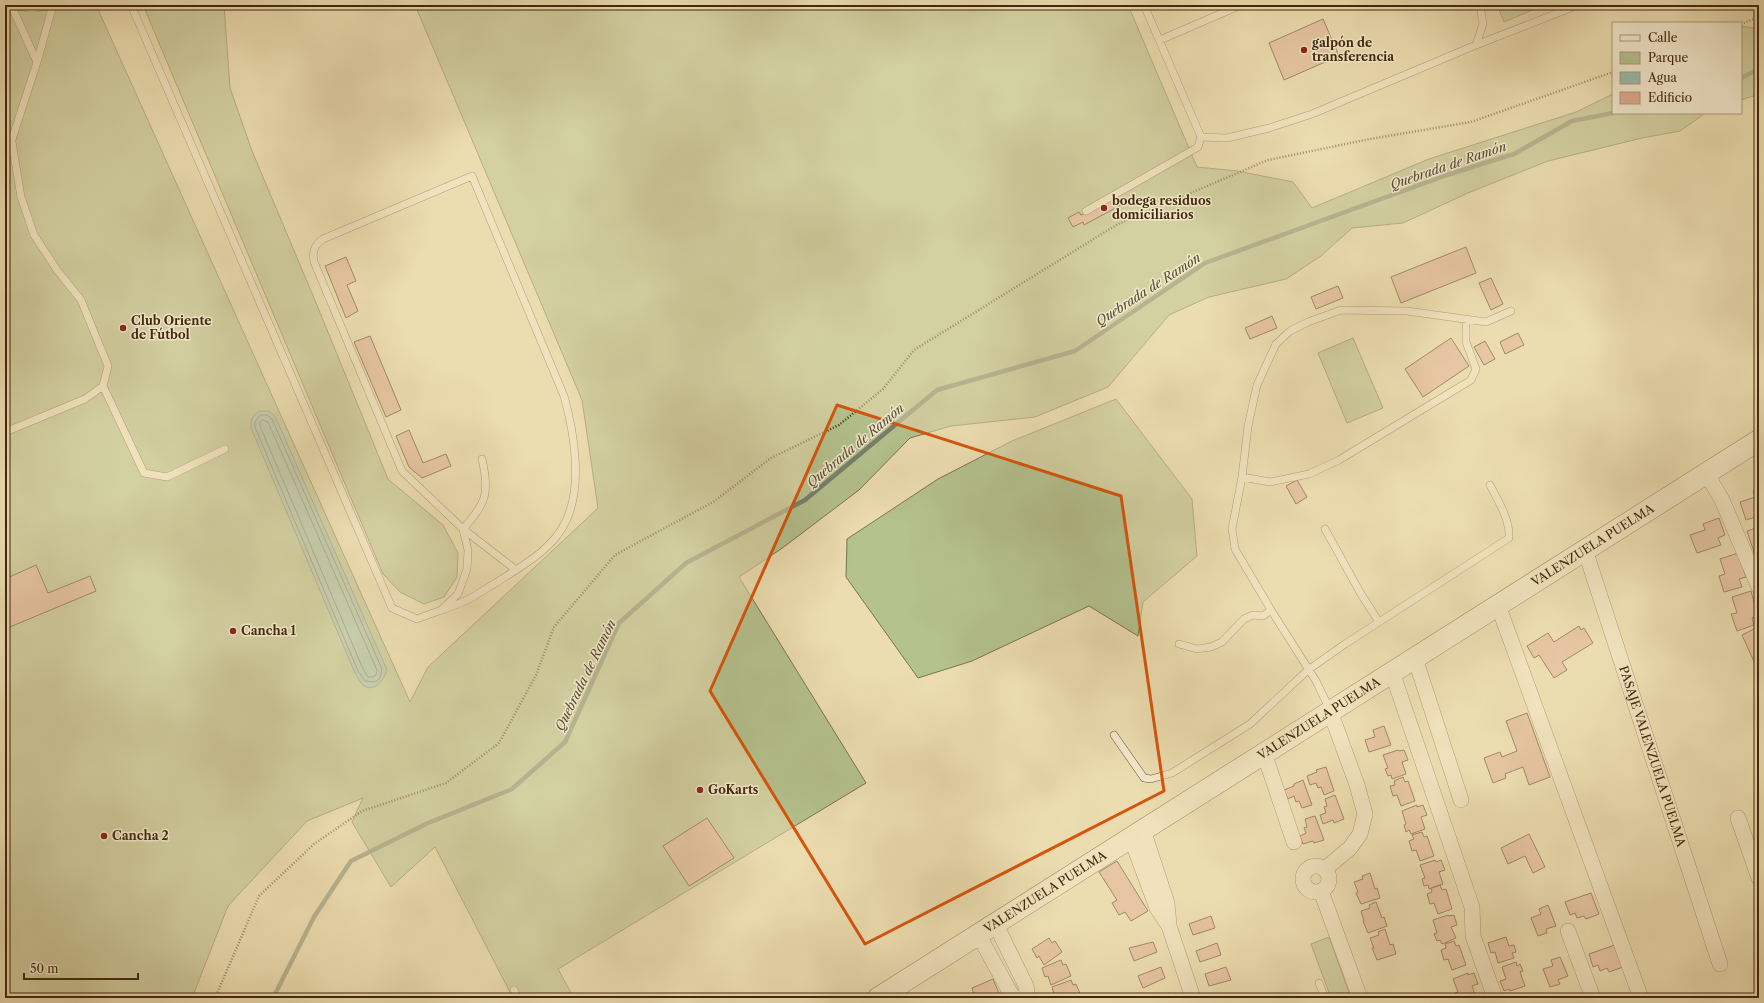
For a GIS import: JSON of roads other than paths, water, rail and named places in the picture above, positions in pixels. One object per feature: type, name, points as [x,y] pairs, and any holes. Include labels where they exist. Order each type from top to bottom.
[{"type":"street","name":"VALENZUELA PUELMA","points":[[878,998],[1759,440]]},
{"type":"street","points":[[1706,473],[1722,500],[1759,587]]},
{"type":"street","name":"PASAJE VALENZUELA PUELMA","points":[[1585,550],[1720,964]]},
{"type":"street","points":[[1498,605],[1641,998]]},
{"type":"street","points":[[1414,658],[1462,800]]},
{"type":"street","points":[[1392,672],[1472,907],[1473,936],[1495,998]]},
{"type":"street","points":[[1324,868],[1350,848],[1360,834],[1365,814],[1357,785],[1330,711]]},
{"type":"street","points":[[1264,753],[1294,842]]},
{"type":"street","points":[[1738,818],[1759,878]]},
{"type":"street","points":[[1137,834],[1157,908],[1169,926],[1193,998]]},
{"type":"street","points":[[1312,866],[1321,866],[1324,868],[1328,873],[1328,884],[1321,891],[1317,892],[1309,890],[1303,882],[1306,870],[1312,866]]},
{"type":"street","points":[[1321,891],[1360,998]]},
{"type":"street","points":[[995,923],[1026,986],[1028,998]]},
{"type":"street","points":[[1568,931],[1593,998]]},
{"type":"street","points":[[978,934],[1011,994],[1015,998]]},
{"type":"lane","points":[[11,5],[37,62]]},
{"type":"lane","points":[[17,5],[23,8],[38,8],[49,5]]},
{"type":"lane","points":[[5,161],[37,62],[53,5]]},
{"type":"lane","points":[[131,5],[392,608],[416,619],[466,601],[516,570],[538,555],[557,537],[572,506],[575,482],[574,445],[571,420],[564,396],[472,176],[323,239],[316,246],[313,256],[314,262],[402,471],[463,529],[516,570]]},
{"type":"lane","points":[[1086,210],[1198,147],[1201,137],[1144,5]]},
{"type":"lane","points":[[1160,40],[1241,5]]},
{"type":"lane","points":[[1476,45],[1483,24],[1480,5]]},
{"type":"lane","points":[[1201,137],[1227,138],[1312,114],[1476,45],[1578,5]]},
{"type":"lane","points":[[12,142],[21,197],[34,236],[57,270],[81,300],[108,366],[103,386],[144,473],[167,477],[225,449]]},
{"type":"lane","points":[[1330,711],[1316,681],[1271,610],[1235,549],[1232,529],[1242,477],[1248,426],[1257,386],[1276,344],[1290,331],[1308,322],[1341,310],[1407,311],[1486,322],[1511,312]]},
{"type":"lane","points":[[1242,477],[1270,482],[1309,474],[1339,460],[1471,380],[1476,369],[1466,342],[1466,320]]},
{"type":"lane","points":[[5,432],[85,399],[103,386]]},
{"type":"lane","points":[[463,529],[479,512],[484,499],[486,488],[482,459]]},
{"type":"lane","points":[[1114,735],[1144,778],[1152,779],[1172,773],[1250,724],[1308,670],[1508,538],[1509,530],[1506,518],[1490,485]]},
{"type":"lane","points":[[441,610],[458,594],[467,569],[468,550],[463,529]]},
{"type":"lane","points":[[1325,529],[1361,594],[1379,622]]},
{"type":"lane","points":[[1179,644],[1197,649],[1222,642],[1244,619],[1253,615],[1263,616],[1271,610]]},
{"type":"lane","points":[[1319,983],[1325,998]]},
{"type":"lane","points":[[514,990],[518,998]]},
{"type":"water","points":[[259,411],[269,411],[275,416],[387,670],[384,678],[374,687],[366,687],[362,684],[355,673],[251,428],[252,418]]},
{"type":"waterway","name":"Quebrada de Ramón","points":[[1742,78],[1759,69]]},
{"type":"waterway","name":"Quebrada de Ramón","points":[[273,998],[314,917],[351,861],[428,823],[512,789],[565,742],[619,623],[686,563],[805,500],[937,390],[1075,351],[1205,263],[1447,175],[1514,154],[1572,121],[1612,113]]},
{"type":"place","name":"galpón de transferencia","points":[[1304,50]]},
{"type":"place","name":"bodega residuos domiciliarios","points":[[1104,208]]},
{"type":"place","name":"Club Oriente de Fútbol","points":[[123,328]]},
{"type":"place","name":"Cancha 1","points":[[233,631]]},
{"type":"place","name":"GoKarts","points":[[700,790]]},
{"type":"place","name":"Cancha 2","points":[[104,836]]}]
